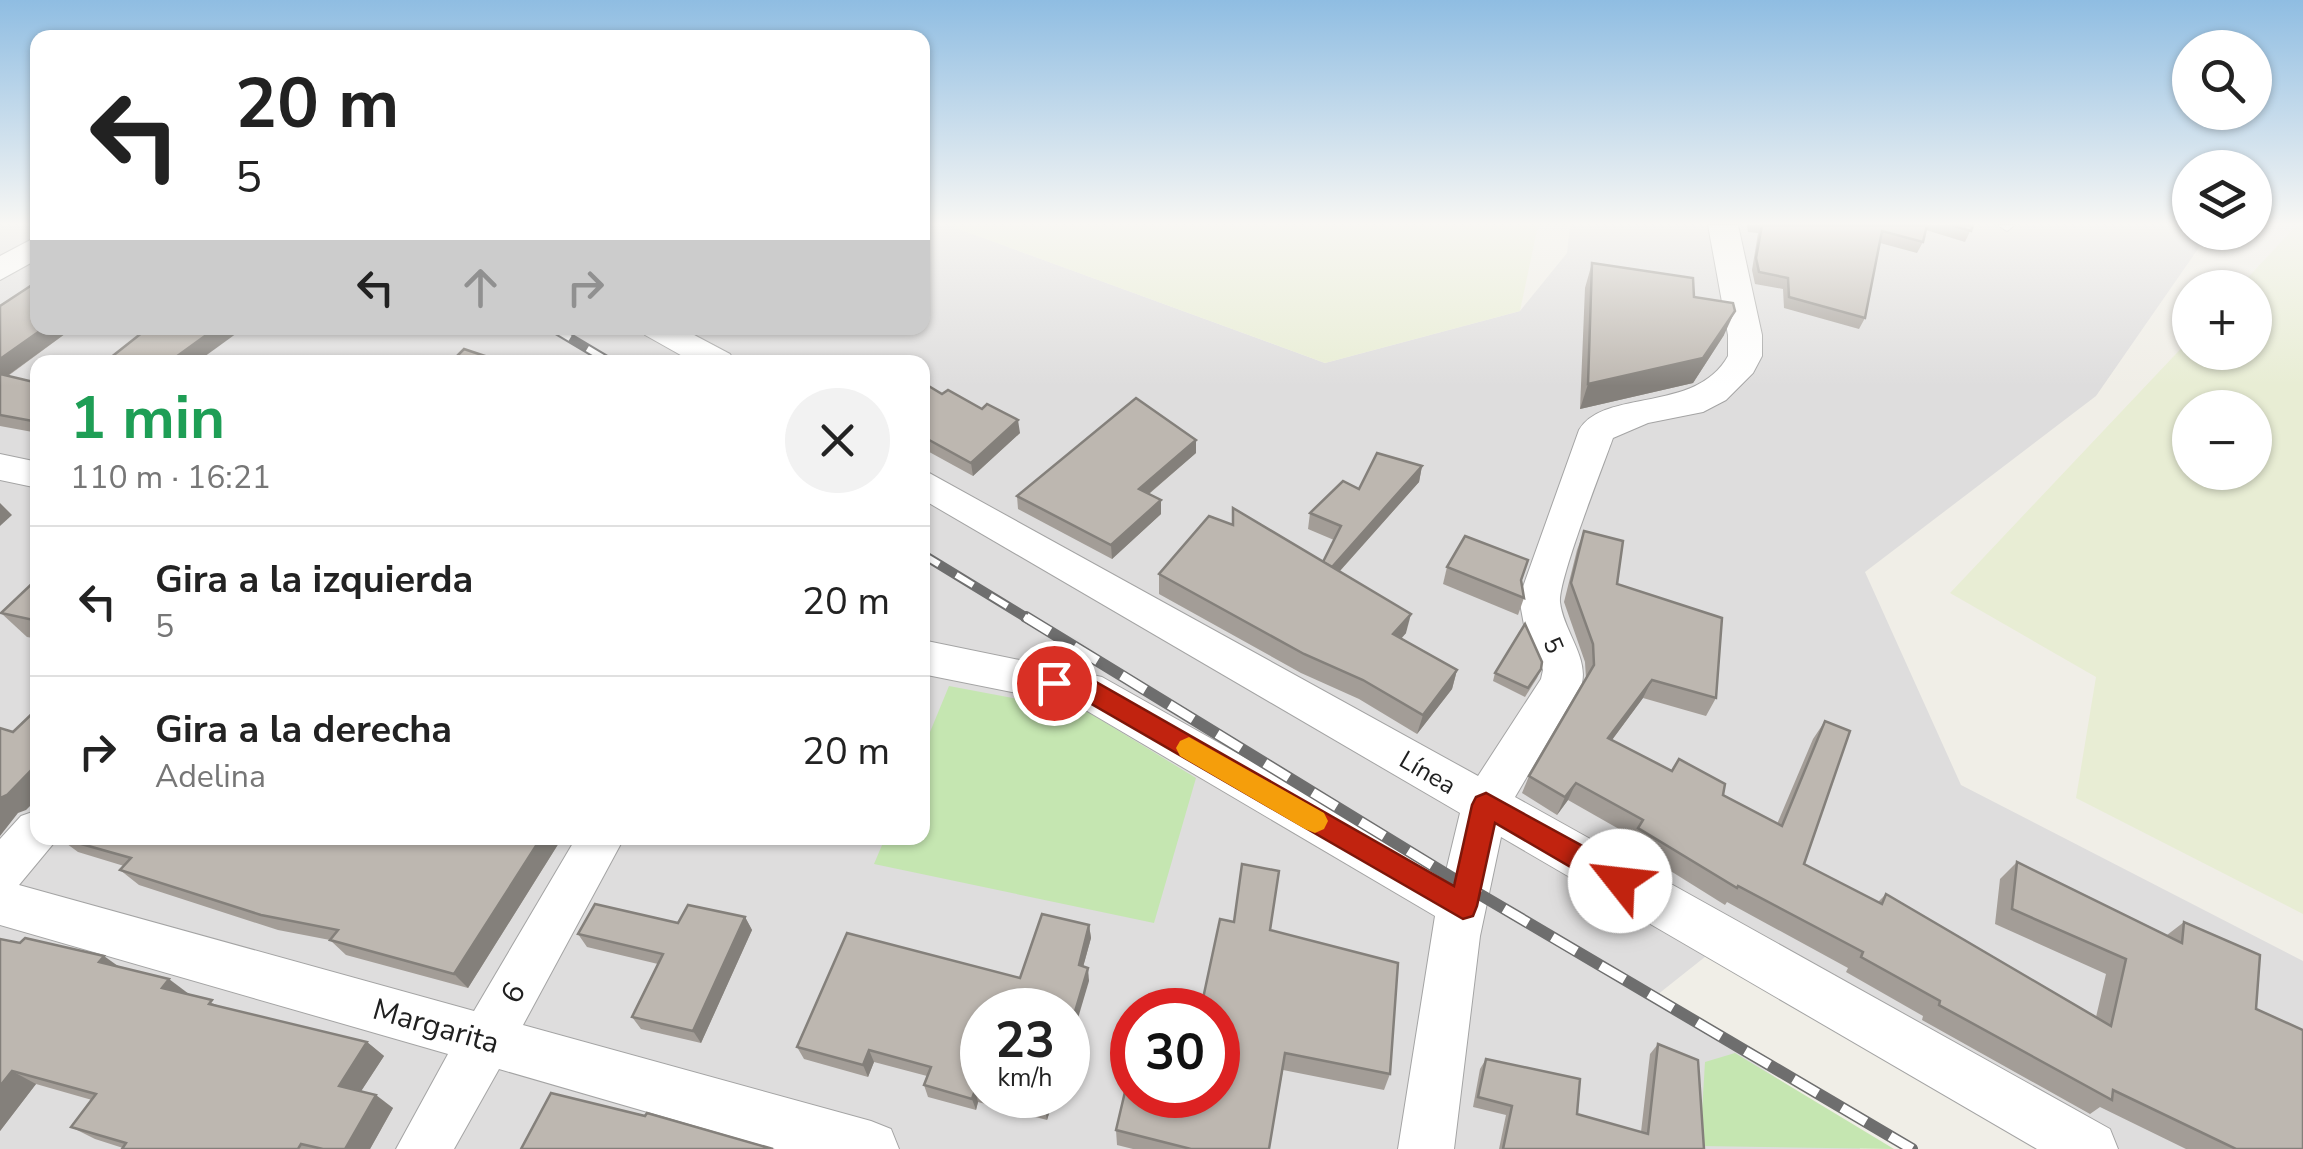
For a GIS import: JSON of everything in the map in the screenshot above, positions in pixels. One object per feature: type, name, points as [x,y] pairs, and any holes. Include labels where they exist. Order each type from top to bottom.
[{"type":"street","name":"5","points":[[1426,1149],[1463,906],[1486,805],[1561,683],[1564,670],[1546,630],[1539,598],[1597,430],[1641,412],[1690,404],[1714,392],[1736,373],[1745,356],[1745,335],[1734,279]]},
{"type":"street","points":[[670,335],[705,355]]},
{"type":"street","points":[[0,467],[30,473]]},
{"type":"street","name":"Línea","points":[[930,487],[2090,1149]]},
{"type":"street","points":[[930,659],[1087,690],[1463,906]]},
{"type":"street","points":[[0,872],[30,839]]},
{"type":"street","name":"6","points":[[424,1149],[597,845]]},
{"type":"street","name":"Margarita","points":[[0,902],[872,1149]]},
{"type":"shaded area","points":[[0,279],[30,279],[30,335],[930,335],[930,279],[1094,279],[1325,363],[1520,311],[1546,279],[2172,279],[2172,286],[2096,396],[1865,572],[1961,785],[2303,961],[2303,1149],[2105,1149],[1725,941],[1657,995],[1857,1134],[1860,1149],[0,1149]]},
{"type":"green space","points":[[1094,279],[1527,279],[1520,311],[1325,363]]},
{"type":"green space","points":[[2272,279],[2303,279],[2303,914],[2076,798],[2096,677],[1950,593],[2172,358],[2172,370],[2272,370]]},
{"type":"green space","points":[[949,686],[1088,712],[1196,778],[1154,923],[874,864],[882,845],[930,845],[930,732]]},
{"type":"green space","points":[[1735,1053],[1894,1149],[1700,1146],[1705,1062]]},
{"type":"building","points":[[1591,279],[1693,279],[1694,297],[1733,303],[1735,311],[1703,358],[1588,384]]},
{"type":"building","points":[[1788,279],[1873,279],[1865,318],[1789,297]]},
{"type":"building","points":[[30,286],[30,335],[34,335],[0,359],[0,306]]},
{"type":"building","points":[[139,335],[206,335],[179,355],[114,355]]},
{"type":"building","points":[[464,349],[482,355],[458,355]]},
{"type":"building","points":[[0,374],[30,381],[30,421],[0,415]]},
{"type":"building","points":[[930,387],[942,394],[948,390],[982,409],[987,404],[1018,420],[971,463],[930,440]]},
{"type":"building","points":[[1136,398],[1196,440],[1139,489],[1161,500],[1111,545],[1017,496]]},
{"type":"building","points":[[1377,453],[1422,466],[1332,567],[1323,562],[1341,526],[1310,513],[1343,481],[1359,489]]},
{"type":"building","points":[[1233,508],[1411,614],[1393,634],[1457,670],[1423,715],[1159,574],[1209,516],[1233,525]]},
{"type":"building","points":[[1584,531],[1623,541],[1617,584],[1722,618],[1716,698],[1652,680],[1608,738],[1672,771],[1679,759],[1725,784],[1723,795],[1782,826],[1825,721],[1850,731],[1804,864],[1882,904],[1886,894],[2111,1026],[2126,959],[2012,909],[2017,862],[2182,943],[2184,922],[2260,955],[2256,1009],[2303,1030],[2303,1149],[2236,1149],[2113,1090],[2112,1100],[1939,1005],[1940,1001],[1861,957],[1863,952],[1737,888],[1638,828],[1643,820],[1576,783],[1565,797],[1529,776],[1594,665],[1593,644],[1571,583]]},
{"type":"building","points":[[1465,536],[1528,560],[1521,580],[1524,598],[1447,567]]},
{"type":"building","points":[[30,586],[30,619],[1,613]]},
{"type":"building","points":[[1525,624],[1542,662],[1528,688],[1495,673]]},
{"type":"building","points":[[30,716],[30,771],[0,798],[0,728],[13,732]]},
{"type":"building","points":[[85,845],[537,845],[454,974],[330,940],[338,930],[261,915],[120,870],[131,858]]},
{"type":"building","points":[[1242,864],[1279,871],[1270,930],[1398,963],[1390,1074],[1285,1053],[1269,1149],[1191,1149],[1116,1130],[1119,1118],[1240,1118],[1240,988],[1205,988],[1220,919],[1234,922]]},
{"type":"building","points":[[595,904],[678,923],[688,905],[745,917],[693,1031],[632,1017],[663,954],[578,934]]},
{"type":"building","points":[[1042,914],[1089,925],[1079,965],[1088,968],[1082,988],[960,988],[960,1096],[924,1085],[931,1067],[869,1050],[863,1065],[797,1047],[847,933],[1020,978]]},
{"type":"building","points":[[25,938],[104,956],[99,962],[169,979],[162,988],[212,1000],[209,1004],[367,1042],[339,1086],[376,1095],[345,1149],[301,1144],[298,1149],[122,1149],[126,1143],[71,1127],[96,1094],[12,1071],[0,1086],[0,939],[20,943]]},
{"type":"building","points":[[1658,1044],[1698,1060],[1704,1149],[1503,1149],[1512,1106],[1478,1097],[1486,1059],[1580,1079],[1577,1114],[1648,1134]]},
{"type":"building","points":[[551,1093],[645,1116],[647,1113],[773,1149],[521,1149]]},
{"type":"railway","points":[[565,335],[598,355]]},
{"type":"railway","points":[[930,559],[1030,620]]},
{"type":"railway","points":[[1026,617],[1469,888],[1912,1149]]},
{"type":"slow traffic","points":[[1189,748],[1315,821]]},
{"type":"route","points":[[1054,683],[1087,690],[1463,906],[1486,805],[1620,881]]}]
